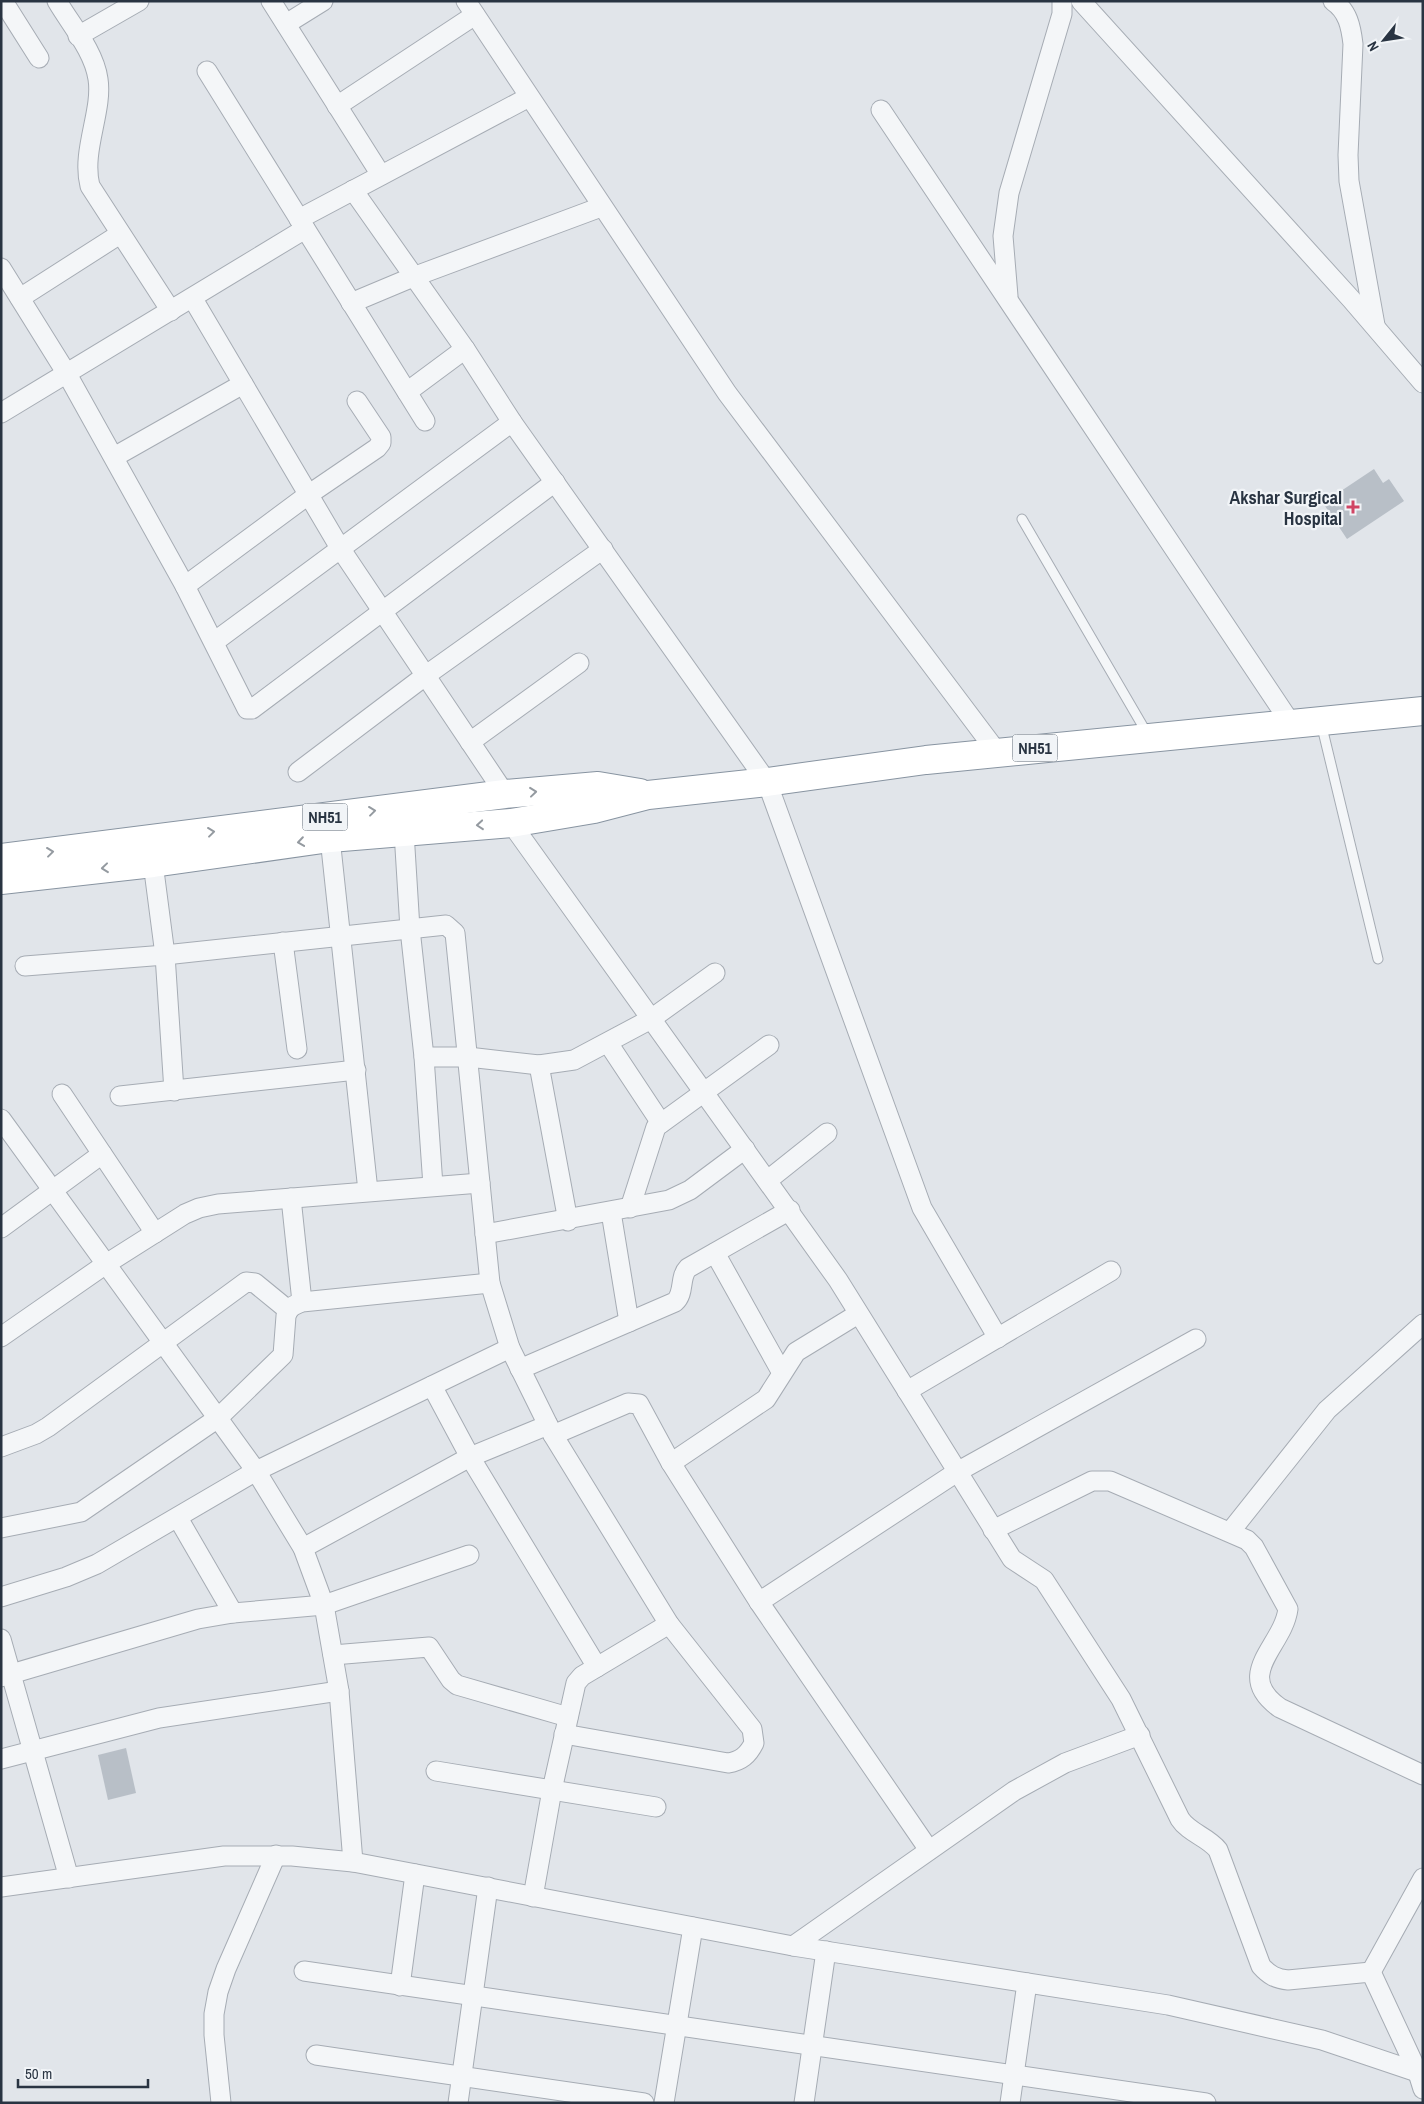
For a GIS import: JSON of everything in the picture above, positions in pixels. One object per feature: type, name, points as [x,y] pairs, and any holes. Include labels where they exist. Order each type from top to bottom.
[{"type":"highway","name":"NH51","points":[[1,880],[154,863],[330,838],[511,823],[594,810],[648,795],[767,782],[997,752],[1423,711]]},
{"type":"highway","name":"NH51","points":[[1,858],[505,794],[598,786],[648,795]]},
{"type":"street","points":[[3,1],[8,24],[39,58]]},
{"type":"street","points":[[57,1],[93,60],[99,81],[87,175],[90,186],[172,311]]},
{"type":"street","points":[[78,36],[139,1]]},
{"type":"street","points":[[271,1],[381,175]]},
{"type":"street","points":[[286,24],[323,1]]},
{"type":"street","points":[[1008,300],[1003,236],[1009,193],[1062,14],[1062,1]]},
{"type":"street","points":[[1081,1],[1375,326],[1423,383]]},
{"type":"street","points":[[1333,1],[1340,6],[1351,28],[1353,44],[1348,155],[1349,181],[1375,326]]},
{"type":"street","points":[[337,106],[471,8],[601,207],[727,393],[997,752]]},
{"type":"street","points":[[207,71],[425,421]]},
{"type":"street","points":[[1,413],[192,299],[353,190],[529,97]]},
{"type":"street","points":[[881,110],[1292,725]]},
{"type":"street","points":[[353,190],[465,349],[512,422],[767,782],[922,1208],[998,1338]]},
{"type":"street","points":[[351,303],[413,277],[601,207]]},
{"type":"street","points":[[20,298],[120,234]]},
{"type":"street","points":[[1,268],[67,374],[114,457],[185,586],[244,706],[250,710],[555,482]]},
{"type":"street","points":[[192,299],[340,548],[381,612],[505,794]]},
{"type":"street","points":[[406,392],[465,349]]},
{"type":"street","points":[[114,457],[243,384]]},
{"type":"street","points":[[185,586],[308,495],[377,448],[381,442],[381,437],[357,402]]},
{"type":"street","points":[[214,642],[512,422]]},
{"type":"street","points":[[298,772],[426,676],[603,550]]},
{"type":"street","points":[[470,742],[579,663]]},
{"type":"street","points":[[511,823],[790,1210],[838,1280],[993,1530],[1015,1562],[1044,1580],[1120,1699],[1140,1735],[1183,1823],[1218,1850],[1256,1956],[1268,1974],[1278,1979],[1288,1980],[1370,1972]]},
{"type":"street","points":[[404,832],[410,929],[424,1056],[433,1186]]},
{"type":"street","points":[[330,838],[342,935],[368,1191]]},
{"type":"street","points":[[154,863],[164,955],[174,1091]]},
{"type":"street","points":[[25,966],[164,955],[446,925],[455,933],[490,1282],[510,1348],[550,1430],[669,1624],[752,1730],[754,1743],[749,1752],[737,1762],[728,1763],[566,1725],[457,1685],[451,1680],[429,1647],[333,1655]]},
{"type":"street","points":[[283,942],[297,1049]]},
{"type":"street","points":[[424,1056],[468,1057],[539,1064],[574,1060],[651,1019],[715,973]]},
{"type":"street","points":[[608,1043],[660,1123]]},
{"type":"street","points":[[630,1208],[652,1133],[660,1123],[769,1045]]},
{"type":"street","points":[[539,1064],[568,1220]]},
{"type":"street","points":[[120,1096],[356,1070]]},
{"type":"street","points":[[62,1094],[155,1233]]},
{"type":"street","points":[[1,1120],[53,1189],[162,1343],[256,1471],[303,1548],[324,1605],[333,1655],[338,1691],[353,1862]]},
{"type":"street","points":[[768,1180],[827,1133]]},
{"type":"street","points":[[485,1234],[611,1212],[680,1197],[745,1149]]},
{"type":"street","points":[[1,1228],[102,1154]]},
{"type":"street","points":[[1,1337],[106,1264],[199,1208],[368,1191],[480,1183]]},
{"type":"street","points":[[1,1528],[81,1512],[218,1418],[282,1355],[295,1306],[291,1198]]},
{"type":"street","points":[[520,1369],[675,1302],[680,1296],[685,1271],[790,1210]]},
{"type":"street","points":[[611,1212],[629,1322]]},
{"type":"street","points":[[714,1253],[782,1374]]},
{"type":"street","points":[[907,1391],[1112,1271]]},
{"type":"street","points":[[1,1447],[36,1434],[48,1427],[246,1282],[255,1283],[295,1306],[490,1282]]},
{"type":"street","points":[[671,1463],[766,1399],[796,1352],[858,1314]]},
{"type":"street","points":[[1230,1532],[1326,1410],[1423,1324]]},
{"type":"street","points":[[759,1602],[957,1472],[1196,1340]]},
{"type":"street","points":[[1,1597],[81,1572],[178,1518],[256,1471],[510,1348]]},
{"type":"street","points":[[432,1386],[470,1457],[597,1668]]},
{"type":"street","points":[[303,1548],[470,1457],[634,1402],[643,1409],[671,1463],[759,1602],[929,1850]]},
{"type":"street","points":[[993,1530],[1092,1481],[1100,1479],[1110,1481],[1251,1542],[1288,1609],[1261,1665],[1259,1679],[1261,1690],[1270,1701],[1280,1708],[1423,1775]]},
{"type":"street","points":[[178,1518],[233,1614]]},
{"type":"street","points":[[7,1676],[182,1624],[233,1614],[324,1605],[468,1555]]},
{"type":"street","points":[[533,1897],[552,1790],[576,1683],[669,1624]]},
{"type":"street","points":[[1,1639],[7,1676],[33,1750],[70,1878]]},
{"type":"street","points":[[1,1759],[169,1716],[338,1691]]},
{"type":"street","points":[[793,1946],[929,1850],[1042,1774],[1140,1735]]},
{"type":"street","points":[[436,1771],[656,1808]]},
{"type":"street","points":[[221,2103],[214,2034],[214,2014],[218,1992],[226,1969],[276,1855]]},
{"type":"street","points":[[1,1887],[224,1856],[276,1855],[353,1862],[793,1946],[1168,2005],[1322,2040],[1421,2079]]},
{"type":"street","points":[[400,1986],[415,1874]]},
{"type":"street","points":[[1370,1972],[1423,1878]]},
{"type":"street","points":[[458,2103],[488,1887]]},
{"type":"street","points":[[664,2103],[675,2026],[694,1927]]},
{"type":"street","points":[[804,2103],[826,1951]]},
{"type":"street","points":[[304,1971],[812,2047],[1206,2103]]},
{"type":"street","points":[[1370,1972],[1421,2079]]},
{"type":"street","points":[[1010,2103],[1027,1983]]},
{"type":"street","points":[[316,2055],[644,2103]]},
{"type":"lane","points":[[1022,519],[1150,737]]},
{"type":"lane","points":[[1321,722],[1378,959]]},
{"type":"building","points":[[1374,469],[1383,483],[1389,479],[1404,501],[1347,539],[1323,503]]},
{"type":"building","points":[[126,1748],[136,1793],[108,1800],[98,1755]]},
{"type":"place","name":"Akshar Surgical Hospital","points":[[1353,507]]}]
